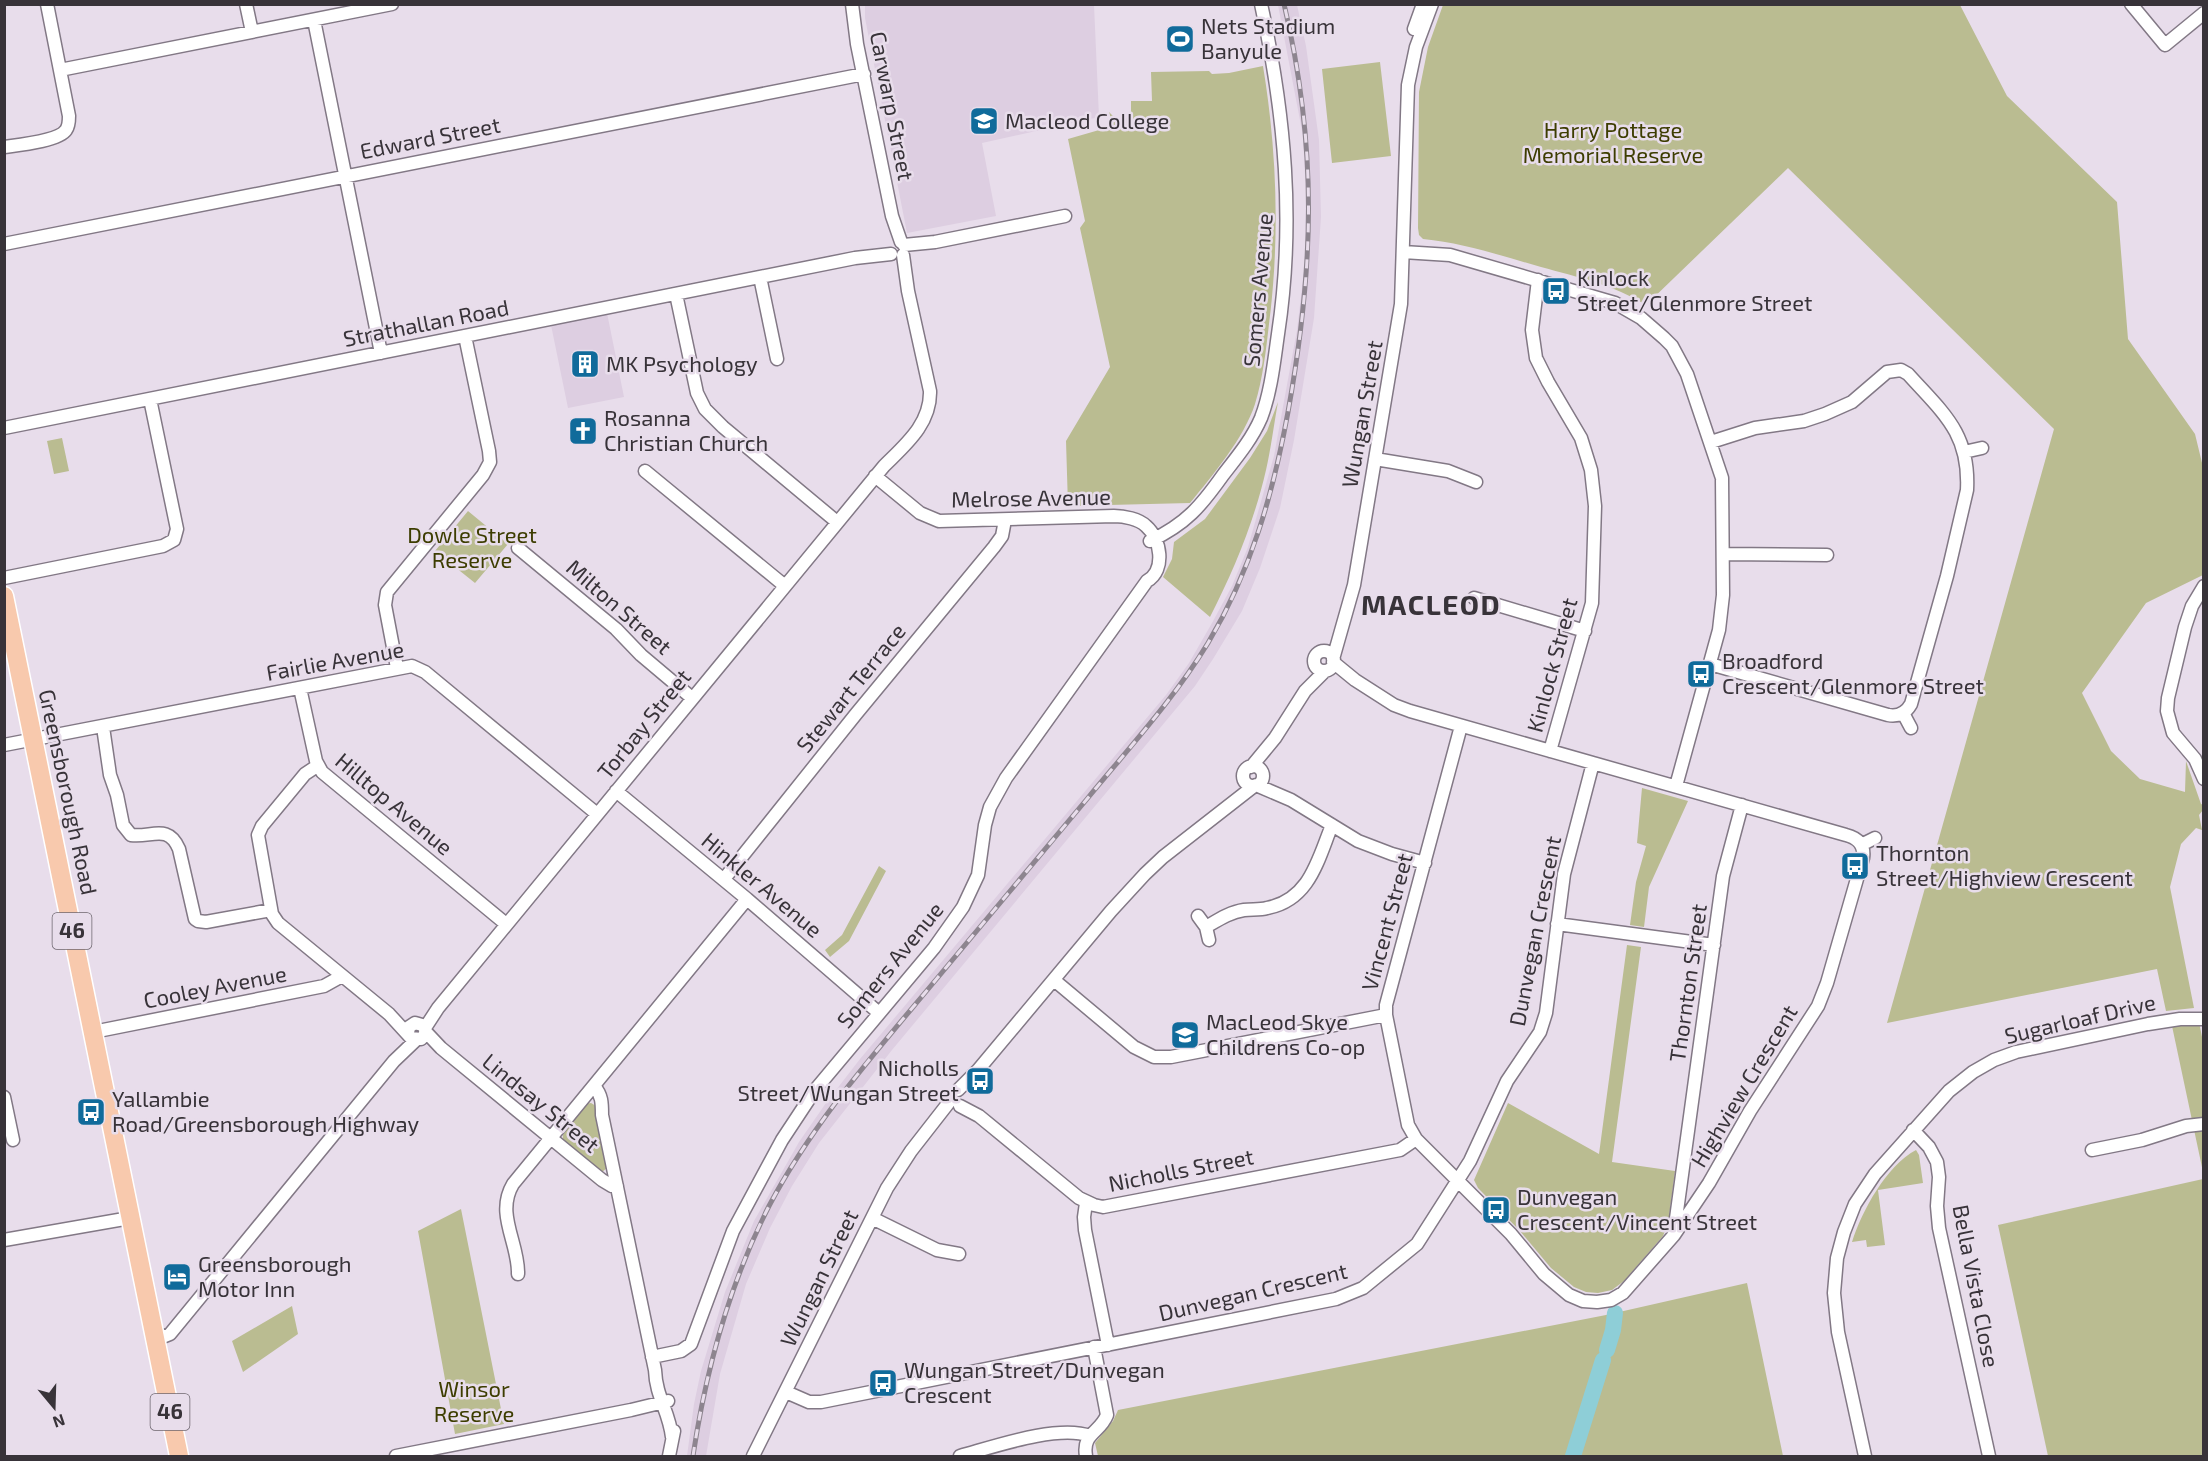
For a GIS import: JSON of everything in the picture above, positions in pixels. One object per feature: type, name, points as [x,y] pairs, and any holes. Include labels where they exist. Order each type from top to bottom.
[{"type":"highway","name":"Greensborough Road","points":[[4,596],[179,1456]]},
{"type":"street","points":[[4,147],[55,137],[64,133],[68,127],[69,116],[47,4]]},
{"type":"street","points":[[246,4],[252,32]]},
{"type":"street","points":[[60,70],[392,4]]},
{"type":"street","name":"Carwarp Street","points":[[852,4],[922,387],[923,413]]},
{"type":"street","name":"Somers Avenue","points":[[652,1357],[681,1351],[692,1344],[733,1231],[763,1172],[805,1104],[934,948],[963,907],[978,875],[990,807],[1006,778],[1147,581],[1152,561],[1150,536],[1186,518],[1204,502],[1260,421],[1268,393],[1280,322],[1287,247],[1286,169],[1276,76],[1261,4]]},
{"type":"street","name":"Wungan Street","points":[[1404,211],[1399,157],[1401,82],[1409,44],[1423,4]]},
{"type":"street","name":"Wungan Street","points":[[753,1456],[897,1170],[933,1124],[959,1100],[978,1070],[1145,874],[1163,857],[1228,807],[1255,777],[1275,738],[1305,691],[1328,663],[1344,622],[1354,585],[1401,304],[1408,85],[1416,47],[1432,4]]},
{"type":"street","points":[[2131,4],[2165,45],[2204,13]]},
{"type":"street","points":[[314,20],[381,353]]},
{"type":"street","name":"Edward Street","points":[[4,244],[864,74]]},
{"type":"street","name":"Strathallan Road","points":[[4,428],[1065,216]]},
{"type":"street","points":[[1403,252],[1450,255],[1615,303],[1641,318],[1664,338],[1672,346],[1687,374],[1711,442],[1724,490],[1722,616],[1676,786]]},
{"type":"street","points":[[760,277],[777,359]]},
{"type":"street","name":"Kinlock Street","points":[[1539,280],[1533,313],[1536,358],[1581,438],[1594,487],[1594,589],[1585,631],[1551,751]]},
{"type":"street","points":[[676,294],[695,383],[705,410],[837,522]]},
{"type":"street","points":[[397,668],[385,605],[387,592],[483,475],[490,462],[465,336]]},
{"type":"street","points":[[1710,664],[1888,715],[1903,713],[1911,704],[1954,548],[1967,490],[1967,466],[1964,452],[1950,421],[1908,374],[1896,370],[1887,372],[1852,402],[1825,414],[1804,421],[1755,428],[1711,442]]},
{"type":"street","points":[[4,578],[163,546],[174,540],[177,529],[150,399]]},
{"type":"street","name":"Torbay Street","points":[[155,1340],[170,1334],[785,586],[923,413]]},
{"type":"street","points":[[1964,452],[1982,448]]},
{"type":"street","points":[[1375,459],[1448,471],[1476,482]]},
{"type":"street","points":[[645,471],[785,586]]},
{"type":"street","name":"Melrose Avenue","points":[[879,471],[920,513],[931,519],[950,521],[1114,516],[1130,518],[1150,536]]},
{"type":"street","name":"Stewart Terrace","points":[[724,879],[994,547],[1002,536],[1005,520]]},
{"type":"street","name":"Milton Street","points":[[518,548],[616,629],[641,655],[692,698]]},
{"type":"street","points":[[1723,554],[1827,555]]},
{"type":"street","points":[[2204,586],[2192,606],[2185,627],[2167,711],[2173,733],[2195,759],[2204,779]]},
{"type":"street","points":[[1474,598],[1585,631]]},
{"type":"street","name":"Wungan Street","points":[[1305,691],[1314,663],[1319,670],[1328,663]]},
{"type":"street","points":[[1328,663],[1402,709],[1852,837],[1862,845],[1875,838]]},
{"type":"street","name":"Fairlie Avenue","points":[[4,746],[412,666],[425,672],[597,814]]},
{"type":"street","name":"Hilltop Avenue","points":[[300,688],[317,765],[325,776],[506,924]]},
{"type":"street","points":[[1903,713],[1911,728]]},
{"type":"street","name":"Vincent Street","points":[[1461,726],[1388,998],[1386,1015],[1408,1125],[1416,1138],[1511,1234],[1544,1274],[1569,1294],[1591,1302]]},
{"type":"street","points":[[103,727],[108,768],[117,795],[123,825],[131,835],[163,834],[174,839],[180,854],[193,915],[198,921],[206,922],[271,910],[258,835],[262,826],[305,774],[317,765]]},
{"type":"street","name":"Dunvegan Crescent","points":[[786,1392],[809,1402],[821,1402],[1325,1301],[1355,1293],[1403,1257],[1417,1244],[1458,1182],[1507,1081],[1540,1032],[1546,1013],[1567,860],[1593,763]]},
{"type":"street","points":[[1255,777],[1371,847],[1425,863]]},
{"type":"street","name":"Hinkler Avenue","points":[[616,791],[724,879],[879,1013]]},
{"type":"street","name":"Thornton Street","points":[[1674,1236],[1725,867],[1742,805]]},
{"type":"street","points":[[1209,940],[1202,921],[1234,912],[1276,906],[1296,895],[1312,875],[1332,825]]},
{"type":"street","name":"Highview Crescent","points":[[1591,1302],[1611,1300],[1623,1293],[1674,1236],[1701,1196],[1750,1111],[1822,998],[1863,858],[1862,845]]},
{"type":"street","points":[[518,1274],[516,1254],[508,1226],[506,1201],[513,1184],[747,899]]},
{"type":"street","name":"Lindsay Street","points":[[271,910],[278,923],[389,1014],[441,1048],[602,1180],[612,1186],[617,1186]]},
{"type":"street","points":[[1557,924],[1714,945]]},
{"type":"street","name":"Cooley Avenue","points":[[93,1032],[324,986],[342,976]]},
{"type":"street","points":[[1054,980],[1134,1047],[1155,1057],[1171,1057],[1386,1015]]},
{"type":"street","name":"Sugarloaf Drive","points":[[1865,1456],[1835,1317],[1834,1293],[1837,1258],[1849,1218],[1862,1192],[1913,1131],[1961,1081],[1983,1066],[2006,1055],[2148,1024],[2180,1019],[2204,1019]]},
{"type":"street","name":"Lindsay Street","points":[[591,1090],[603,1114],[655,1370],[665,1401],[676,1419],[669,1456]]},
{"type":"street","points":[[4,1097],[13,1140]]},
{"type":"street","name":"Nicholls Street","points":[[959,1100],[1068,1191],[1086,1203],[1103,1207],[1400,1150],[1416,1138]]},
{"type":"street","points":[[2092,1150],[2142,1140],[2186,1126],[2204,1124]]},
{"type":"street","name":"Bella Vista Close","points":[[1913,1131],[1929,1147],[1937,1162],[1939,1228],[1989,1456]]},
{"type":"street","points":[[1684,1169],[1688,1186],[1701,1196]]},
{"type":"street","points":[[1678,1202],[1692,1208]]},
{"type":"street","points":[[1086,1203],[1085,1230],[1108,1345]]},
{"type":"street","points":[[4,1240],[130,1218]]},
{"type":"street","points":[[872,1218],[937,1250],[959,1254]]},
{"type":"street","points":[[1086,1456],[1085,1444],[1105,1421],[1107,1415],[1094,1347]]},
{"type":"street","points":[[396,1456],[631,1410],[665,1401]]},
{"type":"street","points":[[960,1456],[1057,1433],[1082,1433],[1090,1436]]},
{"type":"shaded area","name":"Macleod College","points":[[865,5],[1094,5],[1099,117],[982,143],[996,216],[907,233],[865,18]]},
{"type":"shaded area","points":[[1278,5],[1297,5],[1306,46],[1319,140],[1321,217],[1314,318],[1294,440],[1280,508],[1260,568],[1242,611],[1195,686],[892,1050],[819,1143],[792,1186],[770,1228],[746,1284],[720,1374],[706,1456],[687,1456],[701,1371],[725,1292],[754,1221],[799,1142],[860,1059],[1166,695],[1189,663],[1212,623],[1232,586],[1248,547],[1274,456],[1297,330],[1305,263],[1306,194],[1303,136]]},
{"type":"shaded area","points":[[607,313],[624,397],[568,408],[551,325]]},
{"type":"green space","name":"Harry Pottage Memorial Reserve","points":[[1443,5],[1960,5],[2007,96],[2117,202],[2128,339],[2195,434],[2203,467],[2203,575],[2146,603],[2082,693],[2111,751],[2140,779],[2185,792],[2186,761],[2203,805],[2203,810],[2199,815],[2202,830],[2196,828],[2181,844],[2170,887],[2194,1008],[2166,1011],[2157,969],[1887,1023],[2054,429],[1788,168],[1646,305],[1621,292],[1582,278],[1468,247],[1423,239],[1419,235],[1418,228],[1419,92],[1428,47]]},
{"type":"green space","points":[[1380,62],[1391,156],[1332,163],[1322,69]]},
{"type":"green space","points":[[1263,66],[1274,162],[1275,259],[1264,364],[1258,394],[1250,417],[1227,456],[1190,503],[1068,506],[1066,441],[1110,367],[1080,228],[1085,221],[1068,139],[1113,126],[1109,112],[1115,118],[1131,118],[1131,101],[1152,101],[1151,72],[1209,71],[1212,74]]},
{"type":"green space","points":[[1278,402],[1268,462],[1256,508],[1235,564],[1210,617],[1163,577],[1172,559],[1174,542],[1205,519],[1267,431]]},
{"type":"green space","points":[[62,438],[69,471],[54,474],[47,441]]},
{"type":"green space","name":"Dowle Street Reserve","points":[[468,511],[508,544],[475,583],[435,551]]},
{"type":"green space","points":[[1642,788],[1688,801],[1649,887],[1644,927],[1630,925],[1636,882],[1646,846],[1637,843]]},
{"type":"green space","points":[[879,866],[886,871],[849,941],[830,957],[825,950],[842,935]]},
{"type":"green space","points":[[1627,945],[1641,947],[1612,1162],[1675,1171],[1668,1224],[1663,1236],[1624,1281],[1612,1290],[1598,1293],[1586,1292],[1574,1287],[1551,1268],[1520,1231],[1478,1188],[1474,1180],[1508,1103],[1599,1154]]},
{"type":"green space","points":[[2199,1022],[2204,1047],[2203,1172],[2172,1026]]},
{"type":"green space","points":[[591,1103],[596,1106],[607,1168],[602,1172],[563,1141],[564,1131],[570,1121],[585,1104]]},
{"type":"green space","points":[[1916,1150],[1919,1155],[1923,1183],[1878,1190],[1885,1245],[1867,1247],[1866,1240],[1852,1242],[1869,1203],[1885,1178],[1905,1157]]},
{"type":"green space","points":[[2203,1179],[2203,1456],[2048,1456],[1998,1225]]},
{"type":"green space","name":"Winsor Reserve","points":[[461,1209],[504,1424],[455,1434],[418,1231]]},
{"type":"green space","points":[[1747,1283],[1783,1456],[1098,1456],[1095,1443],[1113,1421],[1118,1410],[1606,1315]]},
{"type":"green space","points":[[292,1306],[298,1334],[243,1372],[232,1341]]},
{"type":"waterway","points":[[1607,1350],[1615,1313]]},
{"type":"waterway","points":[[1573,1456],[1603,1360]]},
{"type":"railway","points":[[693,1456],[712,1359],[731,1297],[755,1236],[785,1177],[821,1123],[861,1070],[1166,704],[1208,643],[1237,588],[1259,531],[1275,473],[1297,359],[1303,308],[1307,258],[1307,158],[1303,108],[1284,4]]},
{"type":"place","name":"Nets Stadium Banyule","points":[[1180,39]]},
{"type":"place","name":"Macleod College","points":[[984,121]]},
{"type":"place","name":"Kinlock Street/Glenmore Street","points":[[1556,291]]},
{"type":"place","name":"MK Psychology","points":[[585,364]]},
{"type":"place","name":"Rosanna Christian Church","points":[[583,431]]},
{"type":"place","name":"Broadford Crescent/Glenmore Street","points":[[1701,674]]},
{"type":"place","name":"Thornton Street/Highview Crescent","points":[[1855,866]]},
{"type":"place","name":"MacLeod Skye Childrens Co-op","points":[[1185,1035]]},
{"type":"place","name":"Nicholls Street/Wungan Street","points":[[980,1081]]},
{"type":"place","name":"Yallambie Road/Greensborough Highway","points":[[91,1112]]},
{"type":"place","name":"Dunvegan Crescent/Vincent Street","points":[[1496,1210]]},
{"type":"place","name":"Greensborough Motor Inn","points":[[177,1277]]},
{"type":"place","name":"Wungan Street/Dunvegan Crescent","points":[[883,1383]]},
{"type":"district","name":"MACLEOD","points":[[1431,605]]}]
